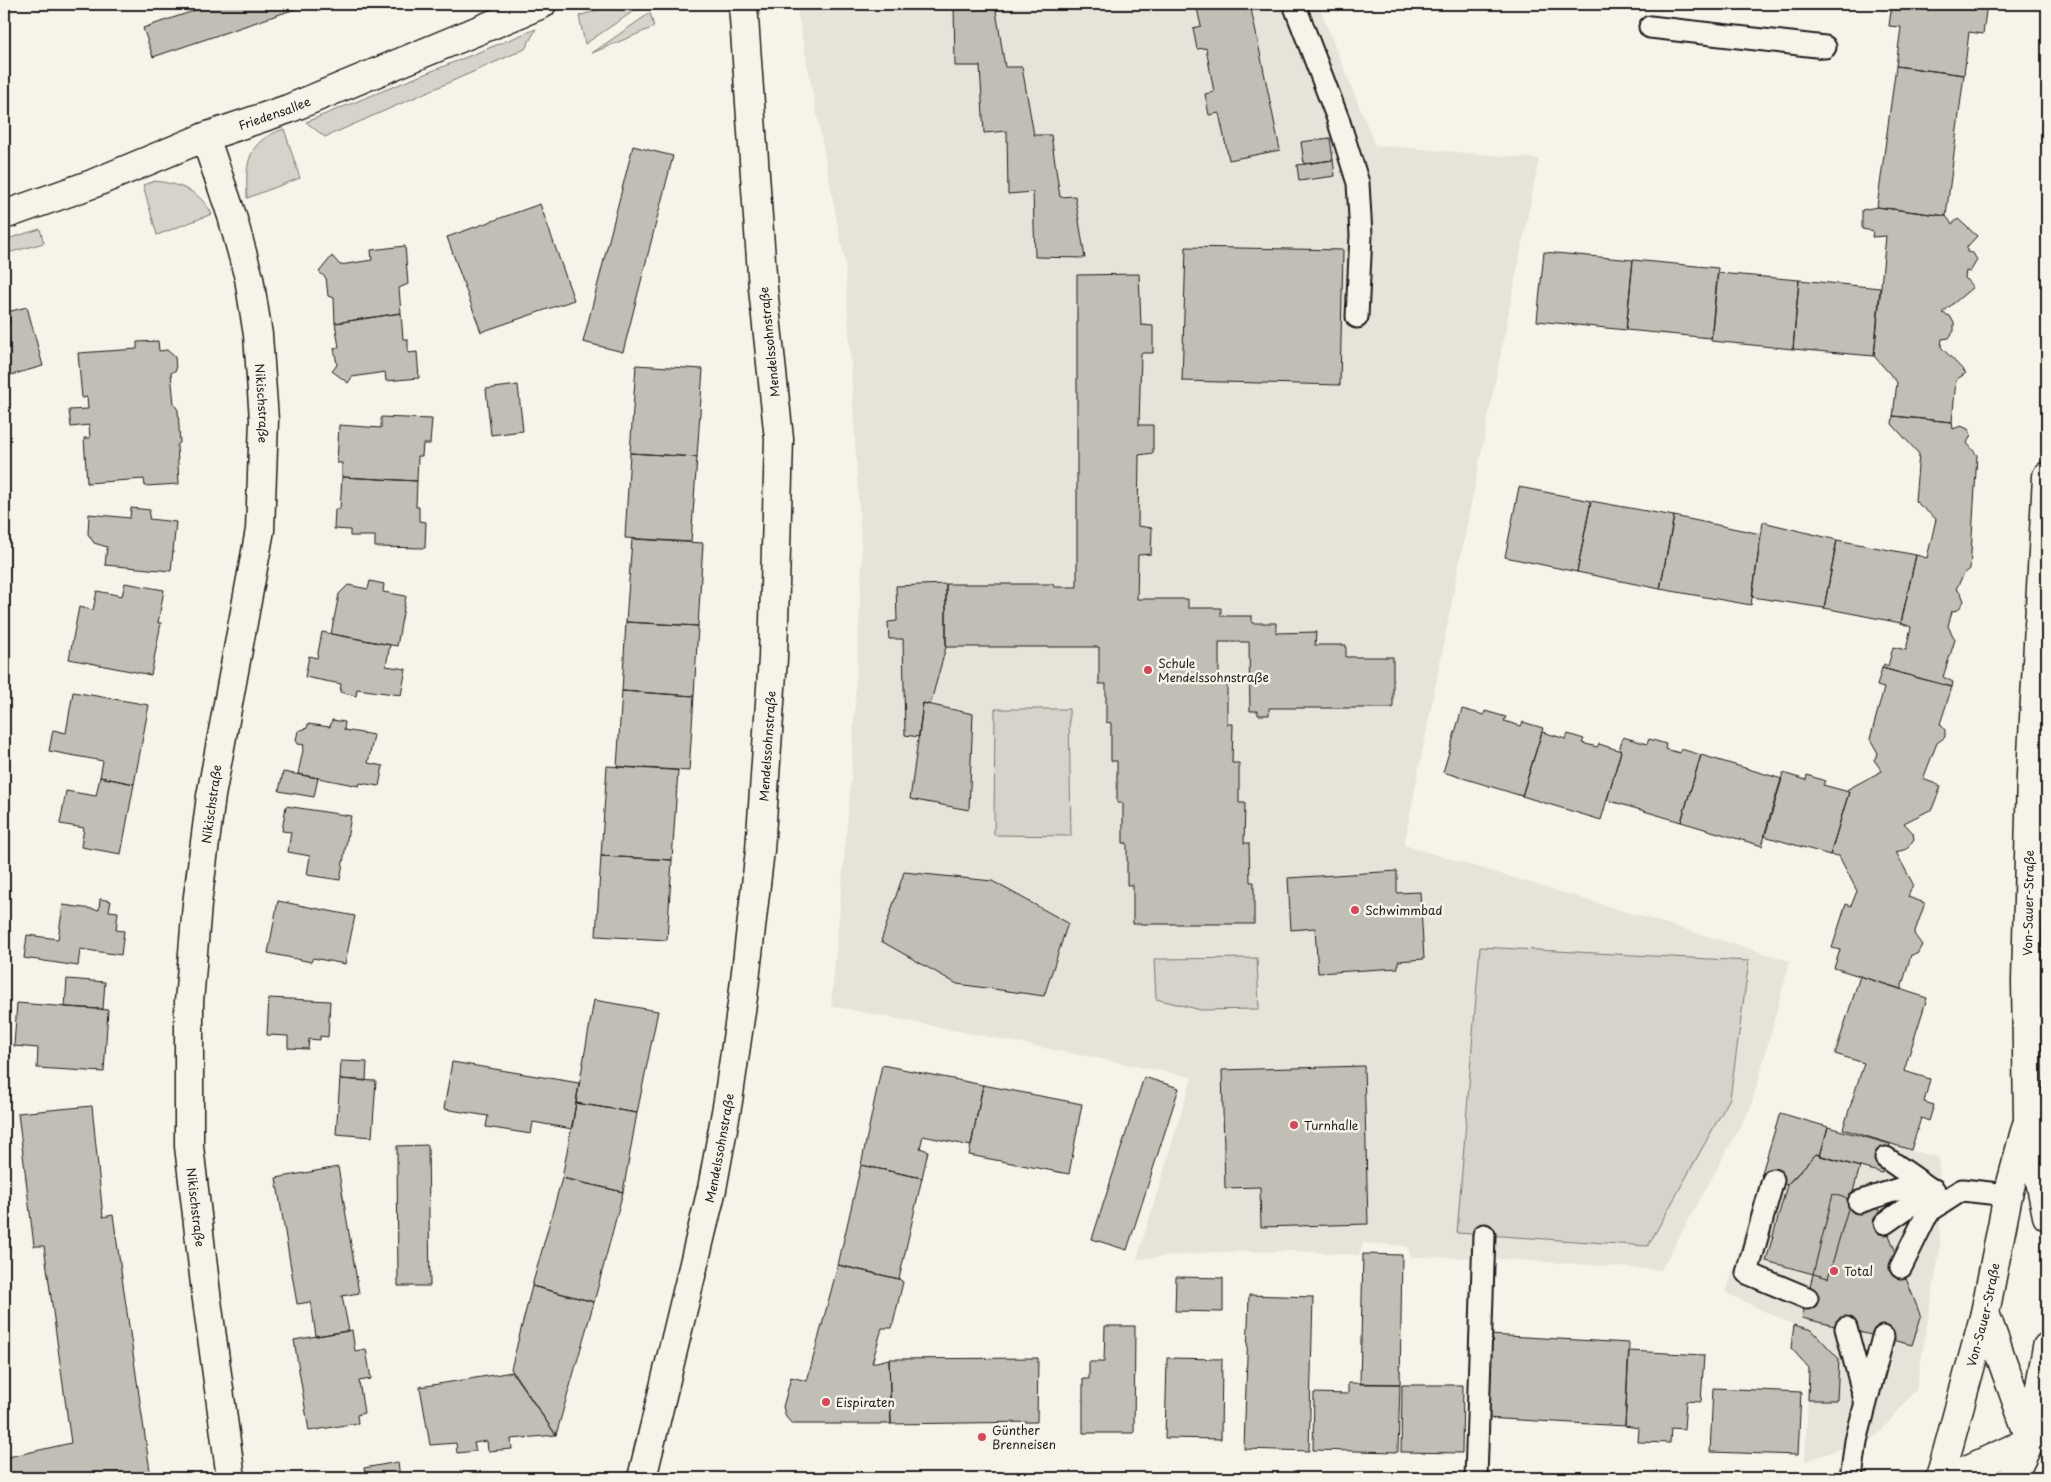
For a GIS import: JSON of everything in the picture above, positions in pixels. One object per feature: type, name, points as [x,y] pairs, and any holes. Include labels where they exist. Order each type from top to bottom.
[{"type":"street","name":"Friedensallee","points":[[4,215],[92,184],[205,137],[288,109],[542,4]]},
{"type":"street","name":"Mendelssohnstraße","points":[[642,1478],[710,1198],[728,1102],[743,997],[760,850],[773,658],[779,438],[763,288],[743,4]]},
{"type":"street","name":"Nikischstraße","points":[[205,137],[232,216],[249,278],[258,335],[264,420],[260,530],[211,796],[197,904],[189,1002],[189,1146],[206,1293],[231,1478]]},
{"type":"street","name":"Von-Sauer-Straße","points":[[2047,476],[2031,774],[2026,982],[2028,1120],[2047,1216]]},
{"type":"street","name":"Von-Sauer-Straße","points":[[1940,1478],[1986,1313],[2008,1195],[2028,1120]]},
{"type":"street","points":[[1986,1313],[2039,1437]]},
{"type":"street","points":[[2012,1478],[2039,1437],[2047,1347]]},
{"type":"street","points":[[1949,1478],[2039,1437]]},
{"type":"lane","points":[[1294,4],[1338,118],[1358,183],[1361,235],[1356,317]]},
{"type":"lane","points":[[1650,27],[1825,47]]},
{"type":"lane","points":[[1886,1158],[1932,1190]]},
{"type":"lane","points":[[1773,1180],[1748,1273],[1807,1298]]},
{"type":"lane","points":[[1859,1202],[1898,1189],[1962,1190],[2008,1195]]},
{"type":"lane","points":[[1885,1223],[1932,1190]]},
{"type":"lane","points":[[1901,1266],[1928,1212],[1962,1190]]},
{"type":"lane","points":[[1476,1478],[1484,1235]]},
{"type":"lane","points":[[1852,1330],[1852,1352],[1866,1402]]},
{"type":"lane","points":[[1851,1478],[1856,1441],[1883,1337]]},
{"type":"shaded area","points":[[615,4],[644,4],[585,44],[579,16]]},
{"type":"shaded area","name":"Schule Mendelssohnstraße","points":[[796,4],[1318,4],[1375,145],[1539,159],[1404,845],[1790,961],[1751,1107],[1661,1270],[1488,1258],[1411,1257],[1407,1246],[1363,1243],[1359,1255],[1295,1251],[1214,1252],[1137,1259],[1192,1077],[831,1006],[851,780],[862,561],[845,263]]},
{"type":"shaded area","points":[[650,13],[654,27],[592,53]]},
{"type":"shaded area","points":[[536,29],[525,49],[325,137],[306,122]]},
{"type":"shaded area","points":[[284,129],[300,178],[247,198],[248,164],[255,147],[271,134]]},
{"type":"shaded area","points":[[155,181],[173,184],[195,194],[212,214],[157,235],[143,185]]},
{"type":"shaded area","points":[[40,229],[44,243],[4,254],[4,240]]},
{"type":"shaded area","points":[[995,709],[1069,709],[1071,836],[994,835]]},
{"type":"shaded area","points":[[1480,947],[1749,961],[1730,1098],[1648,1246],[1457,1233]]},
{"type":"shaded area","points":[[1257,958],[1259,1009],[1201,1010],[1156,999],[1154,959]]},
{"type":"shaded area","name":"Total","points":[[1780,1113],[1939,1158],[1940,1249],[1916,1390],[1876,1437],[1805,1461],[1809,1368],[1794,1325],[1726,1293]]},
{"type":"building","points":[[214,4],[310,4],[153,57],[143,28]]},
{"type":"building","points":[[954,4],[995,4],[1005,67],[1022,67],[1034,135],[1051,135],[1060,197],[1075,196],[1085,258],[1035,257],[1033,192],[1008,194],[1007,131],[984,133],[980,66],[955,66]]},
{"type":"building","points":[[1196,4],[1250,4],[1280,150],[1229,160],[1219,113],[1209,115],[1205,94],[1214,92],[1206,48],[1197,49],[1193,28],[1201,26]]},
{"type":"building","points":[[1892,4],[1987,4],[1983,34],[1969,32],[1964,75],[1896,66],[1901,27],[1889,26]]},
{"type":"building","points":[[1896,66],[1964,75],[1946,216],[1877,207]]},
{"type":"building","points":[[1330,138],[1333,160],[1304,164],[1301,142]]},
{"type":"building","points":[[633,146],[673,156],[623,352],[583,342]]},
{"type":"building","points":[[1333,160],[1335,176],[1299,181],[1297,165]]},
{"type":"building","points":[[540,204],[574,300],[481,332],[447,237]]},
{"type":"building","points":[[1877,207],[1946,216],[1952,224],[1958,219],[1977,236],[1967,247],[1967,252],[1973,253],[1977,260],[1970,272],[1966,271],[1965,278],[1973,287],[1942,313],[1950,316],[1954,323],[1954,331],[1949,338],[1942,339],[1941,347],[1966,373],[1956,380],[1952,422],[1893,416],[1897,382],[1874,356],[1886,236],[1872,237],[1873,231],[1862,229],[1862,210]]},
{"type":"building","points":[[405,246],[408,284],[399,288],[401,313],[335,323],[334,298],[328,296],[326,278],[319,272],[332,256],[340,265],[372,260],[371,250]]},
{"type":"building","points":[[1186,247],[1343,250],[1340,385],[1182,381]]},
{"type":"building","points":[[1544,252],[1633,260],[1626,330],[1537,321]]},
{"type":"building","points":[[1633,260],[1718,268],[1711,338],[1626,330]]},
{"type":"building","points":[[1718,273],[1799,280],[1793,349],[1711,341]]},
{"type":"building","points":[[1139,274],[1141,325],[1153,326],[1153,353],[1141,353],[1139,425],[1153,425],[1153,453],[1139,455],[1138,526],[1152,528],[1151,554],[1138,555],[1137,599],[1188,599],[1188,608],[1221,608],[1221,616],[1252,616],[1252,623],[1276,623],[1276,633],[1316,632],[1315,645],[1346,645],[1346,657],[1393,657],[1393,708],[1269,708],[1269,715],[1258,715],[1258,711],[1250,711],[1249,642],[1219,642],[1219,683],[1227,683],[1227,724],[1233,724],[1232,763],[1239,763],[1239,803],[1245,803],[1244,843],[1249,843],[1250,882],[1254,882],[1254,924],[1133,924],[1133,885],[1127,885],[1127,843],[1123,843],[1123,803],[1117,803],[1117,761],[1111,761],[1111,723],[1106,722],[1106,684],[1099,684],[1099,647],[946,647],[946,584],[1053,584],[1054,587],[1077,587],[1077,275]]},
{"type":"building","points":[[1799,280],[1880,288],[1874,356],[1793,349]]},
{"type":"building","points":[[27,307],[43,366],[4,377],[4,324],[10,323],[7,312]]},
{"type":"building","points":[[401,313],[403,339],[408,339],[408,353],[417,352],[419,378],[386,381],[385,372],[352,377],[348,383],[332,371],[337,365],[334,348],[339,347],[335,323]]},
{"type":"building","points":[[158,341],[159,351],[167,350],[175,357],[176,370],[171,373],[174,404],[178,410],[180,443],[177,445],[179,484],[145,486],[144,479],[87,483],[84,438],[90,438],[89,425],[71,427],[69,410],[88,409],[87,397],[82,398],[78,353],[137,349],[137,342]]},
{"type":"building","points":[[636,365],[703,369],[697,457],[630,453]]},
{"type":"building","points":[[518,385],[523,431],[491,435],[486,389]]},
{"type":"building","points":[[1893,416],[1952,422],[1953,429],[1961,426],[1968,429],[1971,435],[1967,443],[1977,455],[1970,569],[1964,574],[1956,589],[1961,593],[1964,601],[1958,610],[1952,611],[1948,626],[1955,640],[1943,677],[1953,682],[1952,687],[1882,668],[1884,664],[1888,666],[1893,647],[1906,650],[1911,627],[1901,623],[1916,555],[1927,558],[1936,519],[1915,501],[1919,454],[1892,424]]},
{"type":"building","points":[[381,417],[432,419],[430,444],[423,444],[422,456],[418,456],[417,481],[342,477],[342,463],[337,463],[339,425],[381,428]]},
{"type":"building","points":[[630,453],[697,457],[691,542],[625,538]]},
{"type":"building","points":[[342,477],[417,481],[416,507],[419,507],[419,521],[426,522],[425,548],[375,547],[375,536],[350,536],[350,530],[334,529],[335,509],[340,509]]},
{"type":"building","points":[[1519,487],[1591,501],[1577,572],[1505,557]]},
{"type":"building","points":[[1591,501],[1674,516],[1660,589],[1577,572]]},
{"type":"building","points":[[131,508],[150,510],[149,519],[176,522],[171,571],[105,565],[107,547],[94,543],[88,534],[89,514],[130,518]]},
{"type":"building","points":[[1674,516],[1761,534],[1751,605],[1660,589]]},
{"type":"building","points":[[1763,522],[1837,540],[1824,608],[1752,597]]},
{"type":"building","points":[[632,539],[703,543],[698,626],[626,622]]},
{"type":"building","points":[[1837,540],[1916,555],[1901,623],[1824,608]]},
{"type":"building","points":[[370,581],[384,584],[383,592],[406,596],[397,646],[331,634],[339,594],[348,585],[368,589]]},
{"type":"building","points":[[125,583],[164,590],[158,623],[161,623],[151,675],[69,659],[79,607],[93,610],[97,591],[122,596]]},
{"type":"building","points":[[946,584],[946,647],[930,705],[923,703],[919,737],[905,735],[903,639],[889,639],[888,622],[897,621],[896,586]]},
{"type":"building","points":[[626,622],[698,626],[694,696],[622,691]]},
{"type":"building","points":[[322,632],[390,645],[386,666],[406,669],[401,695],[357,689],[356,696],[340,692],[341,684],[305,677],[309,656],[317,658]]},
{"type":"building","points":[[1882,668],[1952,687],[1940,724],[1945,730],[1945,737],[1937,743],[1923,779],[1941,786],[1932,809],[1904,823],[1913,833],[1914,839],[1907,849],[1896,852],[1913,884],[1908,897],[1925,903],[1914,934],[1922,945],[1917,954],[1911,955],[1901,989],[1834,968],[1840,950],[1832,948],[1846,904],[1851,906],[1857,891],[1839,856],[1830,855],[1849,792],[1847,792],[1848,789],[1882,771],[1874,760],[1878,753],[1870,739],[1884,688],[1877,686]]},
{"type":"building","points":[[622,691],[694,696],[689,771],[617,767]]},
{"type":"building","points":[[73,692],[149,705],[134,784],[100,777],[103,761],[49,751],[53,730],[66,733]]},
{"type":"building","points":[[923,703],[973,714],[969,810],[910,799]]},
{"type":"building","points":[[1462,709],[1484,715],[1485,711],[1506,717],[1504,721],[1521,726],[1523,722],[1543,728],[1522,796],[1443,772]]},
{"type":"building","points":[[332,720],[345,722],[344,730],[374,735],[368,763],[383,766],[379,786],[360,783],[359,786],[298,774],[304,745],[298,744],[296,740],[298,731],[307,728],[308,724],[330,727]]},
{"type":"building","points":[[1542,732],[1566,739],[1568,734],[1584,739],[1582,743],[1597,747],[1599,744],[1621,751],[1601,820],[1522,796]]},
{"type":"building","points":[[1623,737],[1647,744],[1649,739],[1666,744],[1665,749],[1680,753],[1681,749],[1701,755],[1681,822],[1607,800],[1621,751],[1619,750]]},
{"type":"building","points":[[1701,755],[1782,779],[1762,846],[1681,822]]},
{"type":"building","points":[[607,766],[678,770],[672,860],[601,856]]},
{"type":"building","points":[[283,772],[318,778],[314,797],[279,791]]},
{"type":"building","points":[[1783,773],[1806,780],[1807,775],[1825,781],[1823,785],[1849,792],[1830,855],[1764,836]]},
{"type":"building","points":[[100,777],[134,784],[121,854],[81,847],[84,828],[60,824],[66,791],[96,796]]},
{"type":"building","points":[[286,806],[351,816],[340,880],[307,875],[310,856],[288,852],[291,832],[282,831]]},
{"type":"building","points":[[601,856],[672,860],[667,940],[596,936]]},
{"type":"building","name":"Schwimmbad","points":[[1397,871],[1397,893],[1420,892],[1424,959],[1398,961],[1398,968],[1318,973],[1315,928],[1291,930],[1288,878]]},
{"type":"building","points":[[904,872],[992,881],[1068,923],[1044,996],[957,984],[881,941]]},
{"type":"building","points":[[100,899],[111,901],[109,911],[118,912],[116,930],[124,931],[121,955],[80,949],[78,966],[24,958],[27,935],[58,939],[63,905],[99,910]]},
{"type":"building","points":[[278,901],[355,916],[345,964],[313,958],[311,962],[268,953]]},
{"type":"building","points":[[1860,976],[1927,998],[1904,1071],[1930,1079],[1924,1102],[1934,1105],[1929,1121],[1921,1118],[1911,1150],[1843,1129],[1864,1063],[1835,1054]]},
{"type":"building","points":[[67,979],[105,982],[103,1009],[65,1007]]},
{"type":"building","points":[[269,998],[330,1001],[328,1037],[320,1036],[320,1040],[309,1039],[308,1049],[288,1048],[288,1036],[267,1035]]},
{"type":"building","points":[[594,1000],[658,1011],[637,1113],[576,1103]]},
{"type":"building","points":[[17,1003],[108,1010],[104,1072],[37,1068],[38,1048],[14,1046]]},
{"type":"building","points":[[341,1061],[367,1062],[366,1081],[340,1079]]},
{"type":"building","points":[[452,1062],[579,1083],[572,1129],[533,1122],[531,1134],[486,1127],[488,1116],[444,1109]]},
{"type":"building","points":[[882,1065],[983,1085],[971,1146],[923,1136],[920,1148],[928,1151],[922,1178],[861,1165]]},
{"type":"building","name":"Turnhalle","points":[[1364,1066],[1368,1224],[1261,1227],[1260,1187],[1225,1188],[1222,1070]]},
{"type":"building","points":[[1144,1077],[1179,1088],[1127,1250],[1092,1239]]},
{"type":"building","points":[[340,1079],[376,1081],[372,1137],[336,1134]]},
{"type":"building","points":[[983,1085],[1082,1104],[1069,1174],[969,1155]]},
{"type":"building","points":[[576,1103],[637,1113],[623,1192],[562,1178]]},
{"type":"building","points":[[92,1106],[103,1217],[113,1215],[151,1478],[4,1478],[4,1458],[71,1443],[44,1246],[34,1246],[18,1113]]},
{"type":"building","points":[[1780,1113],[1828,1127],[1820,1156],[1816,1154],[1787,1185],[1761,1176]]},
{"type":"building","points":[[1828,1127],[1890,1144],[1882,1173],[1820,1156]]},
{"type":"building","points":[[428,1145],[430,1286],[398,1286],[397,1146]]},
{"type":"building","points":[[1816,1154],[1860,1167],[1828,1278],[1766,1261],[1787,1185]]},
{"type":"building","points":[[861,1165],[922,1178],[899,1279],[838,1265]]},
{"type":"building","points":[[338,1167],[359,1293],[342,1296],[349,1331],[316,1336],[311,1302],[297,1304],[276,1178]]},
{"type":"building","points":[[562,1178],[623,1192],[594,1302],[532,1286]]},
{"type":"building","points":[[1833,1194],[1879,1209],[1921,1317],[1912,1345],[1802,1318]]},
{"type":"building","points":[[1363,1254],[1402,1255],[1400,1384],[1360,1384]]},
{"type":"building","points":[[838,1265],[899,1279],[903,1282],[892,1328],[882,1328],[872,1363],[889,1359],[891,1424],[792,1424],[786,1417],[783,1407],[791,1377],[807,1381]]},
{"type":"building","points":[[1176,1277],[1223,1278],[1223,1312],[1175,1311]]},
{"type":"building","points":[[532,1286],[594,1302],[556,1435],[511,1369]]},
{"type":"building","points":[[1249,1295],[1313,1297],[1309,1451],[1244,1449]]},
{"type":"building","points":[[1794,1325],[1812,1330],[1839,1359],[1837,1400],[1808,1400],[1809,1368],[1791,1348]]},
{"type":"building","points":[[1105,1326],[1135,1326],[1134,1433],[1083,1433],[1083,1379],[1089,1379],[1089,1362],[1104,1362]]},
{"type":"building","points":[[352,1330],[355,1351],[366,1349],[371,1379],[359,1381],[364,1413],[357,1415],[358,1423],[309,1431],[294,1340]]},
{"type":"building","points":[[1490,1335],[1629,1343],[1625,1426],[1485,1418]]},
{"type":"building","points":[[1629,1351],[1704,1355],[1701,1402],[1686,1401],[1684,1429],[1671,1428],[1670,1443],[1638,1442],[1639,1428],[1625,1426]]},
{"type":"building","points":[[1038,1358],[1037,1422],[891,1424],[889,1359]]},
{"type":"building","points":[[1167,1358],[1222,1359],[1221,1439],[1165,1438]]},
{"type":"building","points":[[512,1372],[556,1435],[511,1439],[512,1449],[488,1451],[487,1441],[474,1443],[476,1451],[457,1453],[456,1443],[430,1445],[420,1387]]},
{"type":"building","points":[[1348,1383],[1400,1384],[1398,1452],[1313,1450],[1314,1393],[1348,1394]]},
{"type":"building","points":[[1402,1385],[1463,1385],[1462,1453],[1401,1452]]},
{"type":"building","points":[[1713,1388],[1801,1392],[1798,1455],[1710,1452]]},
{"type":"building","points":[[398,1462],[400,1478],[366,1478],[364,1468]]},
{"type":"place","name":"Schule Mendelssohnstraße","points":[[1148,670]]},
{"type":"place","name":"Schwimmbad","points":[[1355,910]]},
{"type":"place","name":"Turnhalle","points":[[1294,1125]]},
{"type":"place","name":"Total","points":[[1834,1271]]},
{"type":"place","name":"Eispiraten","points":[[826,1402]]},
{"type":"place","name":"Günther Brenneisen","points":[[982,1437]]}]
